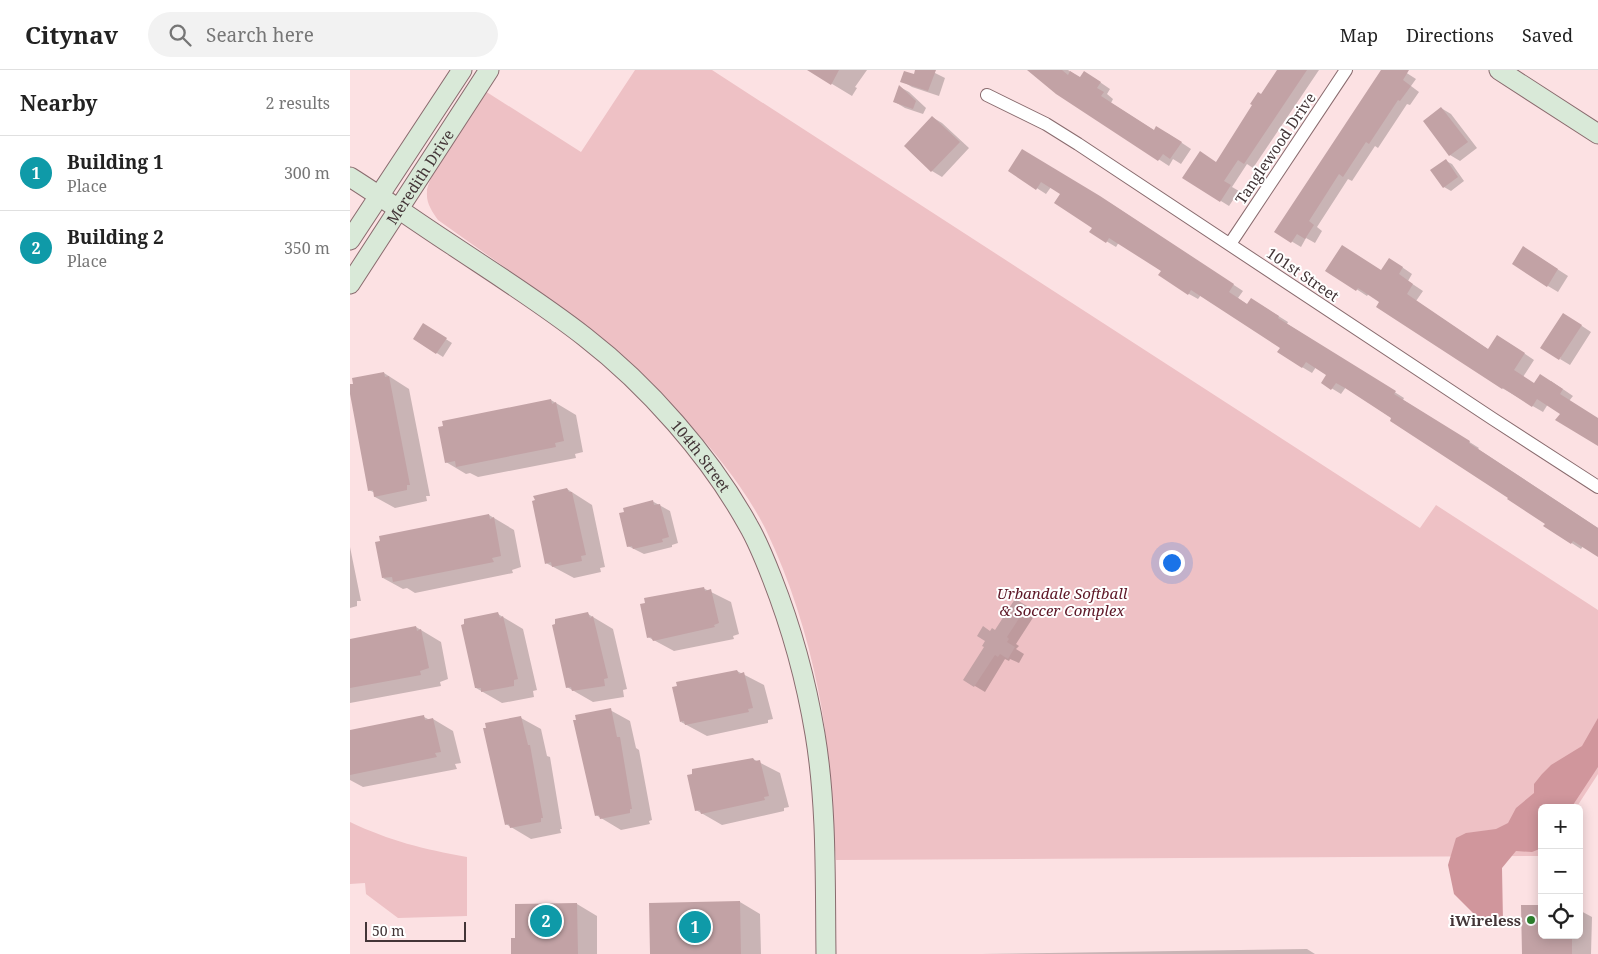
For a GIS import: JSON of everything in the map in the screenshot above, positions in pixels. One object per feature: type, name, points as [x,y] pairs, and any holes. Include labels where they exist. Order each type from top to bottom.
[{"type":"street","name":"Meredith Drive","points":[[350,240],[462,70]]},
{"type":"street","name":"Meredith Drive","points":[[350,284],[489,70]]},
{"type":"street","name":"Tanglewood Drive","points":[[1230,244],[1346,70]]},
{"type":"street","points":[[1499,70],[1598,134]]},
{"type":"street","name":"101st Street","points":[[987,95],[1046,124],[1078,144],[1598,487]]},
{"type":"street","name":"104th Street","points":[[350,177],[536,301],[587,338],[608,356],[646,393],[699,452],[747,522],[783,605],[799,654],[816,736],[821,780],[826,954]]},
{"type":"green space","name":"Urbandale Softball & Soccer Complex","points":[[635,70],[712,70],[1420,528],[1436,505],[1598,610],[1598,774],[1579,804],[1538,804],[1538,856],[836,860],[825,731],[814,668],[797,608],[783,568],[766,530],[750,502],[712,450],[646,378],[615,350],[566,312],[438,220],[427,200],[429,183],[435,171],[485,91],[581,152]]},
{"type":"green space","points":[[350,822],[407,844],[467,857],[467,916],[398,918],[366,894],[365,883],[350,884]]},
{"type":"shaded area","points":[[1598,718],[1598,767],[1574,804],[1538,804],[1538,850],[1532,852],[1516,851],[1502,868],[1503,922],[1475,915],[1454,894],[1448,865],[1456,838],[1466,833],[1496,829],[1508,823],[1516,808],[1534,793],[1534,784],[1542,774],[1551,765],[1582,746]]},
{"type":"building","points":[[807,70],[839,70],[831,85]]},
{"type":"building","points":[[915,70],[936,70],[928,91],[900,82],[904,71],[914,74]]},
{"type":"building","points":[[1027,70],[1062,70],[1068,75],[1070,71],[1080,77],[1084,71],[1101,82],[1097,88],[1104,92],[1101,96],[1154,130],[1156,126],[1182,142],[1170,159],[1163,154],[1158,161],[1056,94]]},
{"type":"building","points":[[1277,70],[1307,70],[1244,164],[1238,160],[1224,181],[1231,185],[1220,202],[1182,178],[1200,151],[1216,162],[1252,105],[1250,104],[1258,92],[1261,94]]},
{"type":"building","points":[[1381,70],[1409,70],[1403,80],[1411,86],[1400,101],[1398,100],[1369,144],[1366,142],[1343,177],[1339,174],[1309,221],[1314,225],[1305,239],[1297,234],[1291,243],[1274,232]]},
{"type":"building","points":[[899,85],[916,101],[913,109],[893,102]]},
{"type":"building","points":[[1441,107],[1468,142],[1449,156],[1423,121]]},
{"type":"building","points":[[932,116],[960,142],[931,172],[904,146]]},
{"type":"building","points":[[1022,149],[1100,196],[1234,284],[1229,292],[1247,304],[1251,298],[1279,316],[1278,318],[1396,391],[1394,394],[1470,441],[1469,443],[1598,528],[1598,557],[1573,541],[1571,544],[1543,526],[1545,524],[1508,498],[1390,421],[1391,418],[1345,388],[1336,383],[1331,390],[1321,383],[1326,375],[1306,362],[1302,368],[1277,352],[1280,348],[1191,290],[1188,295],[1158,275],[1161,271],[1109,238],[1106,243],[1089,232],[1092,228],[1054,203],[1060,194],[1041,182],[1036,190],[1008,171]]},
{"type":"building","points":[[1446,159],[1458,177],[1443,188],[1430,170]]},
{"type":"building","points":[[1342,245],[1381,270],[1389,258],[1403,267],[1399,274],[1413,284],[1407,294],[1488,349],[1497,335],[1525,353],[1514,370],[1534,383],[1540,374],[1563,389],[1560,394],[1598,418],[1598,446],[1555,420],[1560,414],[1537,399],[1532,407],[1502,389],[1376,307],[1379,302],[1358,288],[1356,291],[1325,271]]},
{"type":"building","points":[[1523,246],[1558,269],[1547,287],[1512,264]]},
{"type":"building","points":[[1563,313],[1582,325],[1559,360],[1540,348]]},
{"type":"building","points":[[423,323],[447,338],[436,354],[413,339]]},
{"type":"building","points":[[384,372],[385,377],[389,376],[410,485],[407,485],[407,490],[374,497],[373,490],[368,491],[350,394],[350,384],[353,384],[352,378]]},
{"type":"building","points":[[551,399],[552,404],[556,402],[564,441],[555,443],[556,447],[456,467],[455,461],[445,463],[438,427],[443,426],[442,421]]},
{"type":"building","points":[[567,488],[569,492],[572,492],[586,555],[581,556],[582,561],[552,567],[551,562],[545,564],[532,501],[535,500],[533,496]]},
{"type":"building","points":[[653,500],[654,505],[660,504],[669,537],[662,539],[663,542],[633,549],[632,546],[627,547],[619,513],[624,512],[623,508]]},
{"type":"building","points":[[489,514],[490,519],[494,517],[501,556],[492,558],[494,562],[393,582],[392,577],[382,578],[375,542],[380,541],[379,536]]},
{"type":"building","points":[[704,587],[705,591],[711,589],[719,623],[714,625],[715,627],[653,641],[651,637],[647,638],[640,604],[645,603],[644,598]]},
{"type":"building","points":[[1015,599],[1027,606],[1007,637],[1009,639],[1007,642],[1015,647],[1008,659],[1000,654],[998,657],[995,655],[974,687],[963,680],[984,647],[982,646],[985,641],[977,636],[983,626],[990,631],[992,628],[995,630]]},
{"type":"building","points":[[498,612],[500,618],[503,616],[518,679],[514,680],[514,686],[481,692],[481,688],[475,688],[461,625],[464,624],[464,619]]},
{"type":"building","points":[[588,612],[590,618],[593,616],[608,678],[604,679],[605,686],[572,691],[571,687],[566,688],[552,625],[555,624],[555,619]]},
{"type":"building","points":[[416,626],[417,631],[421,629],[429,668],[420,671],[421,675],[350,688],[350,639]]},
{"type":"building","points":[[737,670],[739,674],[744,672],[753,708],[748,709],[749,712],[685,725],[684,721],[680,722],[672,687],[677,686],[676,682]]},
{"type":"building","points":[[611,708],[617,737],[620,737],[632,809],[630,809],[630,813],[600,819],[599,815],[595,816],[573,720],[576,720],[575,715]]},
{"type":"building","points":[[424,715],[425,720],[433,718],[441,752],[435,753],[437,757],[350,775],[350,730]]},
{"type":"building","points":[[521,716],[528,745],[530,745],[543,818],[541,818],[541,822],[510,828],[509,824],[505,825],[483,728],[486,728],[485,723]]},
{"type":"building","points":[[753,758],[755,761],[760,760],[769,796],[764,797],[765,800],[701,814],[700,810],[695,811],[687,775],[692,774],[692,769]]},
{"type":"building","points":[[740,901],[741,954],[650,954],[649,903]]},
{"type":"building","points":[[577,903],[578,954],[511,954],[511,938],[515,938],[515,904]]},
{"type":"building","name":"iWireless","points":[[1521,905],[1538,905],[1538,939],[1572,939],[1572,954],[1522,954]]},
{"type":"place","name":"iWireless","points":[[1531,920]]},
{"type":"place","name":"Building 2","points":[[546,921]]},
{"type":"place","name":"Building 1","points":[[695,927]]}]
